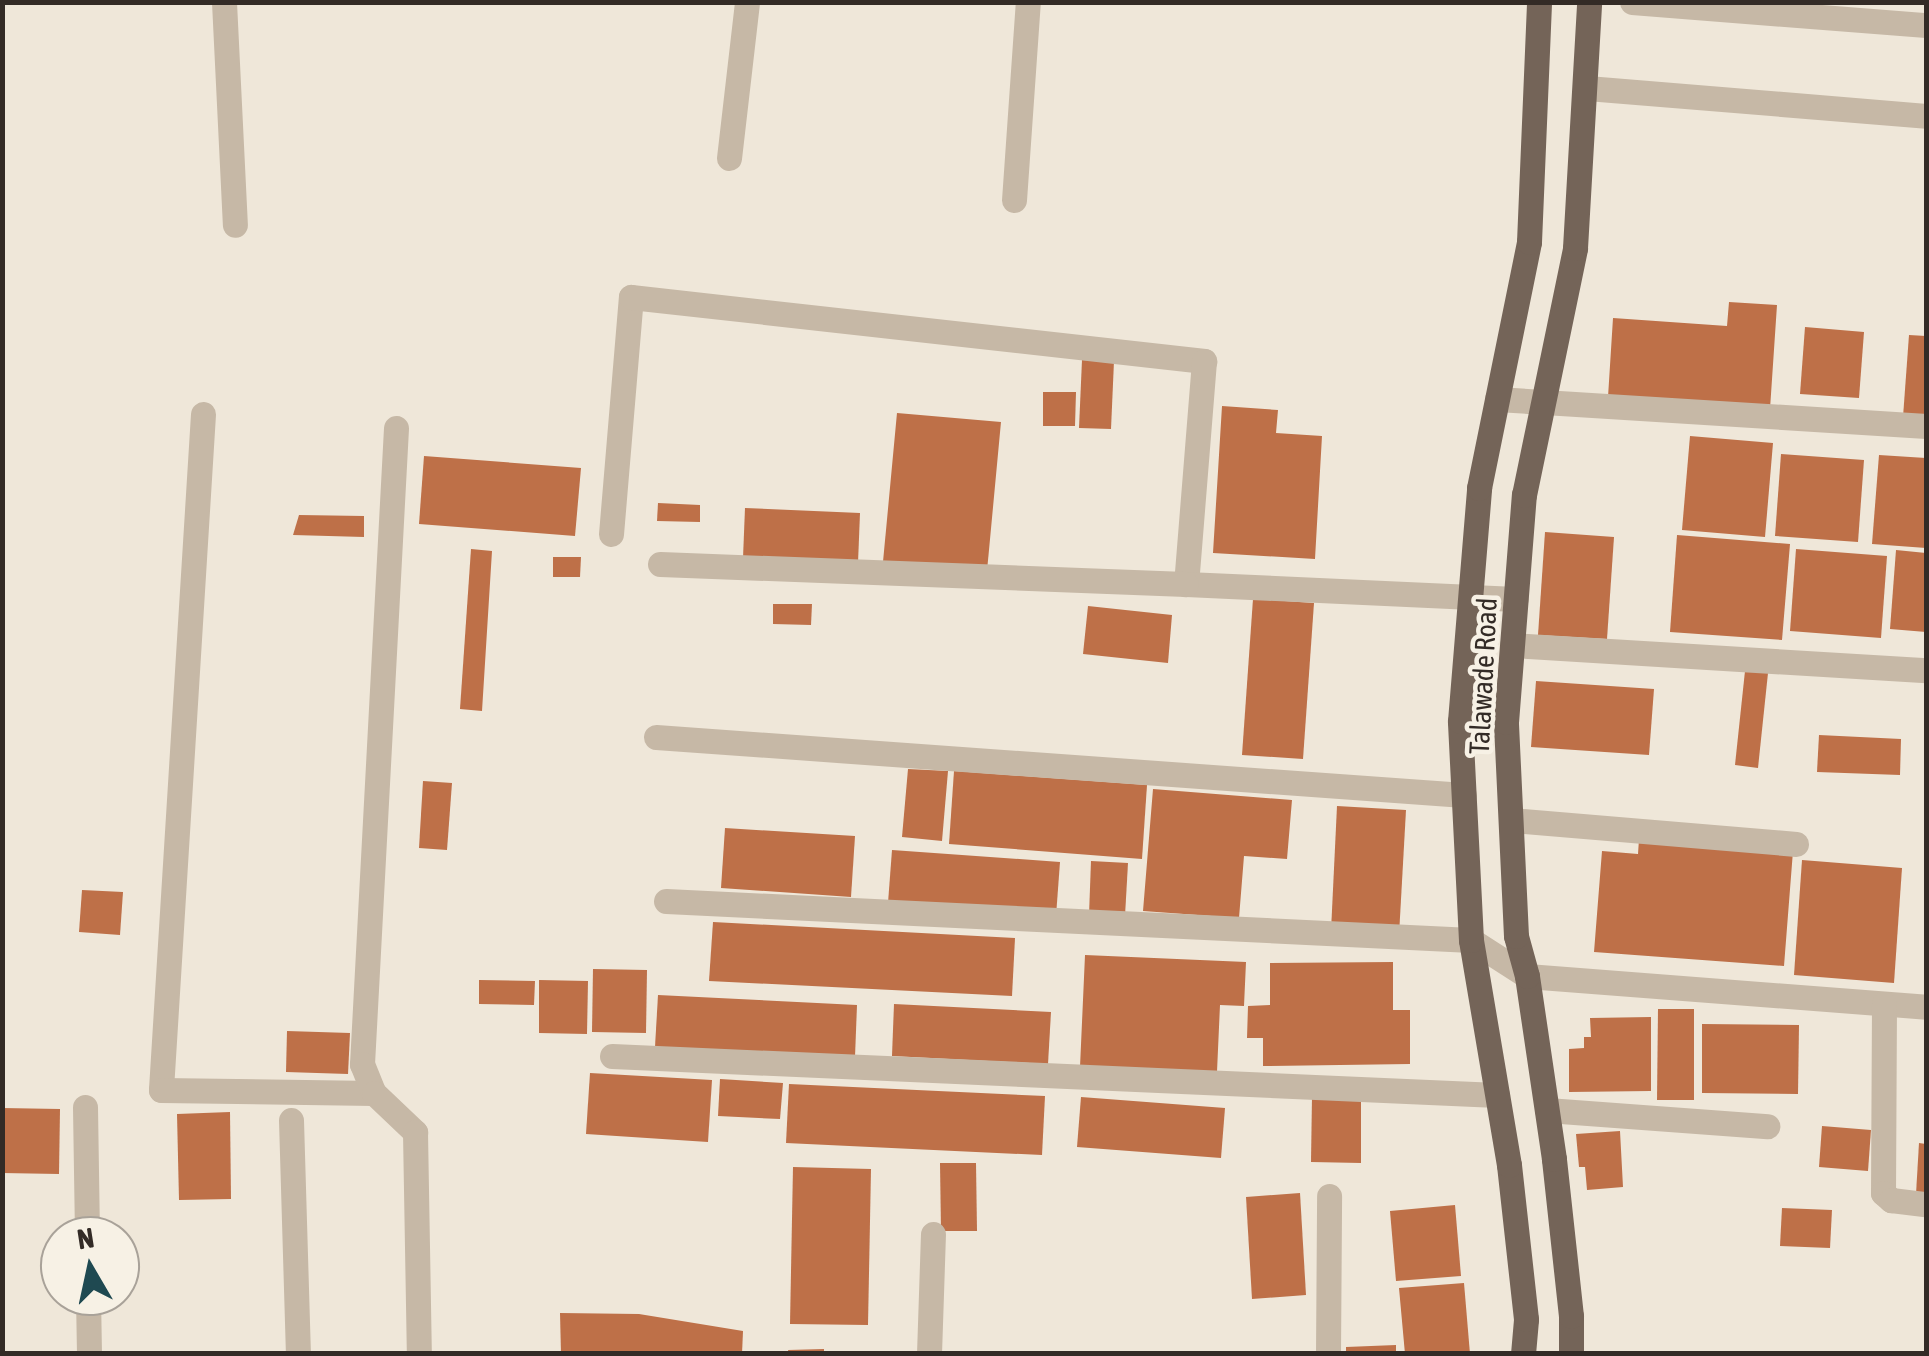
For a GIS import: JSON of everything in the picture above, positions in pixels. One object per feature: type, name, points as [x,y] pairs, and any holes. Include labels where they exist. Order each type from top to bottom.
[{"type":"main road","name":"Talawade Road","points":[[1523,1354],[1526,1319],[1497,1095],[1471,940],[1460,721],[1479,488],[1529,242],[1538,2]]},
{"type":"main road","name":"Talawade Road","points":[[1571,1354],[1571,1316],[1547,1110],[1516,936],[1506,722],[1524,494],[1575,248],[1589,2]]},
{"type":"street","points":[[224,2],[235,225]]},
{"type":"street","points":[[729,158],[747,2]]},
{"type":"street","points":[[1014,200],[1028,2]]},
{"type":"street","points":[[1632,2],[1926,25]]},
{"type":"street","points":[[1587,88],[1926,116]]},
{"type":"street","points":[[611,534],[631,297],[1204,361],[1186,584]]},
{"type":"street","points":[[1498,398],[1926,426]]},
{"type":"street","points":[[203,414],[161,1090],[374,1092]]},
{"type":"street","points":[[396,428],[362,1064],[374,1092],[416,1132],[419,1354]]},
{"type":"street","points":[[660,564],[1516,599]]},
{"type":"street","points":[[1512,645],[1926,670]]},
{"type":"street","points":[[656,737],[1464,795]]},
{"type":"street","points":[[1511,820],[1796,844]]},
{"type":"street","points":[[666,901],[1471,940],[1526,976],[1926,1007]]},
{"type":"street","points":[[1884,1004],[1884,1192],[1892,1200],[1926,1204]]},
{"type":"street","points":[[612,1056],[1497,1095]]},
{"type":"street","points":[[85,1106],[87,1216]]},
{"type":"street","points":[[1547,1110],[1767,1126]]},
{"type":"street","points":[[291,1120],[298,1354]]},
{"type":"street","points":[[1328,1354],[1329,1196]]},
{"type":"street","points":[[929,1354],[933,1234]]},
{"type":"street","points":[[88,1316],[88,1354]]},
{"type":"building","points":[[1729,302],[1777,305],[1770,409],[1608,397],[1613,318],[1727,326]]},
{"type":"building","points":[[1805,327],[1864,332],[1859,398],[1800,394]]},
{"type":"building","points":[[1909,335],[1926,336],[1926,418],[1903,417]]},
{"type":"building","points":[[1082,360],[1114,361],[1111,429],[1079,428]]},
{"type":"building","points":[[1043,392],[1076,392],[1075,426],[1043,426]]},
{"type":"building","points":[[1222,406],[1278,410],[1276,433],[1322,436],[1315,559],[1213,553]]},
{"type":"building","points":[[897,413],[1001,422],[987,571],[883,562]]},
{"type":"building","points":[[1690,436],[1773,443],[1765,537],[1682,530]]},
{"type":"building","points":[[1781,454],[1864,460],[1858,542],[1775,536]]},
{"type":"building","points":[[1879,455],[1926,458],[1926,548],[1872,544]]},
{"type":"building","points":[[424,456],[581,468],[575,536],[419,524]]},
{"type":"building","points":[[658,503],[700,505],[700,522],[657,521]]},
{"type":"building","points":[[745,508],[860,513],[858,563],[743,558]]},
{"type":"building","points":[[299,515],[364,516],[364,537],[293,535]]},
{"type":"building","points":[[1545,532],[1614,537],[1607,639],[1538,635]]},
{"type":"building","points":[[1677,535],[1790,544],[1782,640],[1670,632]]},
{"type":"building","points":[[471,549],[492,551],[482,711],[460,709]]},
{"type":"building","points":[[1796,549],[1887,556],[1881,638],[1790,631]]},
{"type":"building","points":[[1896,550],[1926,553],[1926,632],[1890,629]]},
{"type":"building","points":[[553,557],[581,557],[580,577],[553,577]]},
{"type":"building","points":[[1253,599],[1314,603],[1303,759],[1242,755]]},
{"type":"building","points":[[773,604],[812,604],[811,625],[773,624]]},
{"type":"building","points":[[1088,606],[1172,615],[1168,663],[1083,654]]},
{"type":"building","points":[[1745,671],[1768,673],[1758,768],[1735,765]]},
{"type":"building","points":[[1536,681],[1654,689],[1649,755],[1531,747]]},
{"type":"building","points":[[1819,735],[1901,739],[1900,775],[1817,772]]},
{"type":"building","points":[[908,769],[948,771],[942,841],[902,837]]},
{"type":"building","points":[[954,771],[1147,785],[1142,859],[949,844]]},
{"type":"building","points":[[423,781],[452,783],[447,850],[419,848]]},
{"type":"building","points":[[1153,789],[1292,800],[1287,859],[1244,856],[1239,918],[1143,911]]},
{"type":"building","points":[[1337,806],[1406,810],[1399,935],[1331,931]]},
{"type":"building","points":[[725,828],[855,836],[851,897],[721,888]]},
{"type":"building","points":[[1639,839],[1793,851],[1784,966],[1594,952],[1602,851],[1638,854]]},
{"type":"building","points":[[892,850],[1060,862],[1056,916],[888,903]]},
{"type":"building","points":[[1802,860],[1902,868],[1894,983],[1794,975]]},
{"type":"building","points":[[1091,861],[1128,863],[1125,916],[1089,915]]},
{"type":"building","points":[[82,890],[123,892],[120,935],[79,932]]},
{"type":"building","points":[[713,922],[1015,938],[1012,996],[709,981]]},
{"type":"building","points":[[1085,955],[1246,962],[1244,1006],[1220,1005],[1217,1072],[1080,1067]]},
{"type":"building","points":[[1393,962],[1393,1010],[1410,1010],[1410,1064],[1263,1066],[1263,1038],[1247,1038],[1248,1006],[1270,1005],[1270,963]]},
{"type":"building","points":[[593,969],[647,970],[646,1033],[592,1032]]},
{"type":"building","points":[[479,980],[535,981],[534,1005],[479,1004]]},
{"type":"building","points":[[539,980],[588,981],[587,1034],[539,1033]]},
{"type":"building","points":[[658,995],[857,1005],[855,1057],[655,1047]]},
{"type":"building","points":[[894,1004],[1051,1012],[1048,1064],[892,1056]]},
{"type":"building","points":[[1658,1009],[1694,1009],[1694,1100],[1657,1100]]},
{"type":"building","points":[[1651,1017],[1651,1091],[1569,1092],[1569,1049],[1584,1048],[1584,1037],[1591,1037],[1590,1018]]},
{"type":"building","points":[[1702,1024],[1799,1025],[1798,1094],[1702,1093]]},
{"type":"building","points":[[287,1031],[350,1033],[348,1074],[286,1072]]},
{"type":"building","points":[[590,1073],[712,1080],[708,1142],[586,1134]]},
{"type":"building","points":[[720,1079],[783,1083],[780,1119],[718,1116]]},
{"type":"building","points":[[789,1084],[1045,1096],[1042,1155],[786,1143]]},
{"type":"building","points":[[1312,1096],[1361,1096],[1361,1163],[1311,1162]]},
{"type":"building","points":[[1081,1097],[1225,1108],[1221,1158],[1077,1147]]},
{"type":"building","points":[[2,1108],[60,1109],[59,1174],[2,1173]]},
{"type":"building","points":[[230,1112],[231,1199],[179,1200],[177,1114]]},
{"type":"building","points":[[1822,1126],[1871,1130],[1868,1171],[1819,1167]]},
{"type":"building","points":[[1620,1131],[1623,1187],[1587,1190],[1585,1167],[1579,1167],[1576,1134]]},
{"type":"building","points":[[1919,1143],[1926,1144],[1926,1195],[1916,1194]]},
{"type":"building","points":[[940,1163],[976,1163],[977,1231],[941,1231]]},
{"type":"building","points":[[793,1167],[871,1169],[868,1325],[790,1324]]},
{"type":"building","points":[[1300,1193],[1306,1295],[1252,1299],[1246,1197]]},
{"type":"building","points":[[1455,1205],[1461,1276],[1396,1281],[1390,1211]]},
{"type":"building","points":[[1782,1208],[1832,1210],[1830,1248],[1780,1246]]},
{"type":"building","points":[[1464,1283],[1470,1354],[1405,1354],[1399,1288]]},
{"type":"building","points":[[560,1313],[639,1314],[743,1331],[742,1354],[561,1354]]},
{"type":"building","points":[[1396,1345],[1396,1354],[1346,1354],[1346,1347]]},
{"type":"building","points":[[824,1349],[824,1354],[789,1354],[788,1350]]}]
